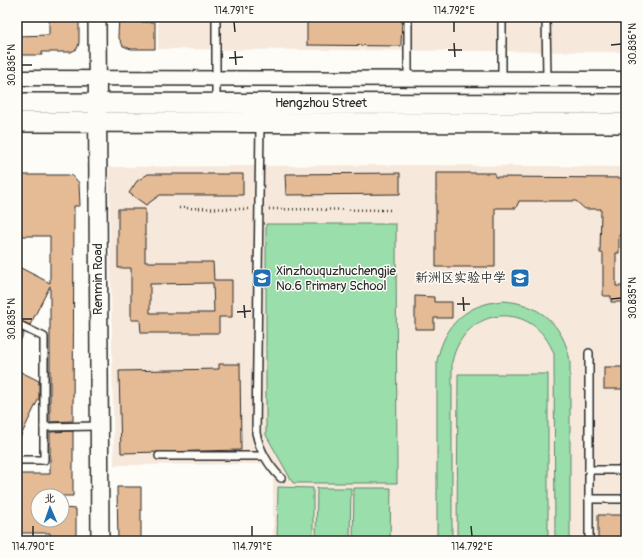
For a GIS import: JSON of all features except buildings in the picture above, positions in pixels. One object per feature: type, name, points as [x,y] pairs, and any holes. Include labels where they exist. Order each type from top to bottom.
[{"type":"main road","name":"Hengzhou Street","points":[[17,103],[626,104]]},
{"type":"main road","name":"Hengzhou Street","points":[[17,122],[626,123]]},
{"type":"street","name":"Renmin Road","points":[[97,17],[100,541]]},
{"type":"street","points":[[17,78],[626,78]]},
{"type":"lane","points":[[216,17],[216,103]]},
{"type":"lane","points":[[408,17],[408,78]]},
{"type":"lane","points":[[502,17],[502,78]]},
{"type":"lane","points":[[546,17],[547,78]]},
{"type":"lane","points":[[260,123],[256,433],[264,456],[281,478]]},
{"type":"lane","points":[[17,324],[44,337],[44,460],[17,460]]},
{"type":"lane","points":[[589,353],[589,541]]},
{"type":"lane","points":[[44,427],[99,426]]},
{"type":"lane","points":[[159,456],[264,456]]},
{"type":"lane","points":[[589,470],[626,470]]},
{"type":"lane","points":[[589,499],[626,499]]},
{"type":"path","points":[[179,208],[392,210]]},
{"type":"shaded area","points":[[158,17],[626,17],[626,52],[158,49]]},
{"type":"shaded area","points":[[414,165],[626,167],[626,541],[273,541],[273,478],[263,464],[114,465],[109,167]]},
{"type":"green space","points":[[266,224],[396,224],[397,483],[293,483],[266,435]]},
{"type":"green space","points":[[503,301],[528,306],[548,318],[556,327],[567,348],[570,361],[570,541],[555,541],[554,354],[544,336],[531,324],[516,317],[500,316],[484,320],[470,329],[459,343],[452,362],[452,541],[437,541],[437,361],[445,336],[459,318],[478,306]]},
{"type":"green space","points":[[458,374],[548,374],[548,541],[457,541]]},
{"type":"green space","points":[[278,487],[313,488],[313,541],[277,541]]},
{"type":"green space","points":[[317,488],[351,488],[350,541],[316,541]]},
{"type":"green space","points":[[354,488],[391,488],[390,541],[353,541]]},
{"type":"place","name":"Xinzhouquzhuchengjie No.6 Primary School","points":[[262,278]]},
{"type":"place","name":"新洲区实验中学","points":[[520,278]]}]
